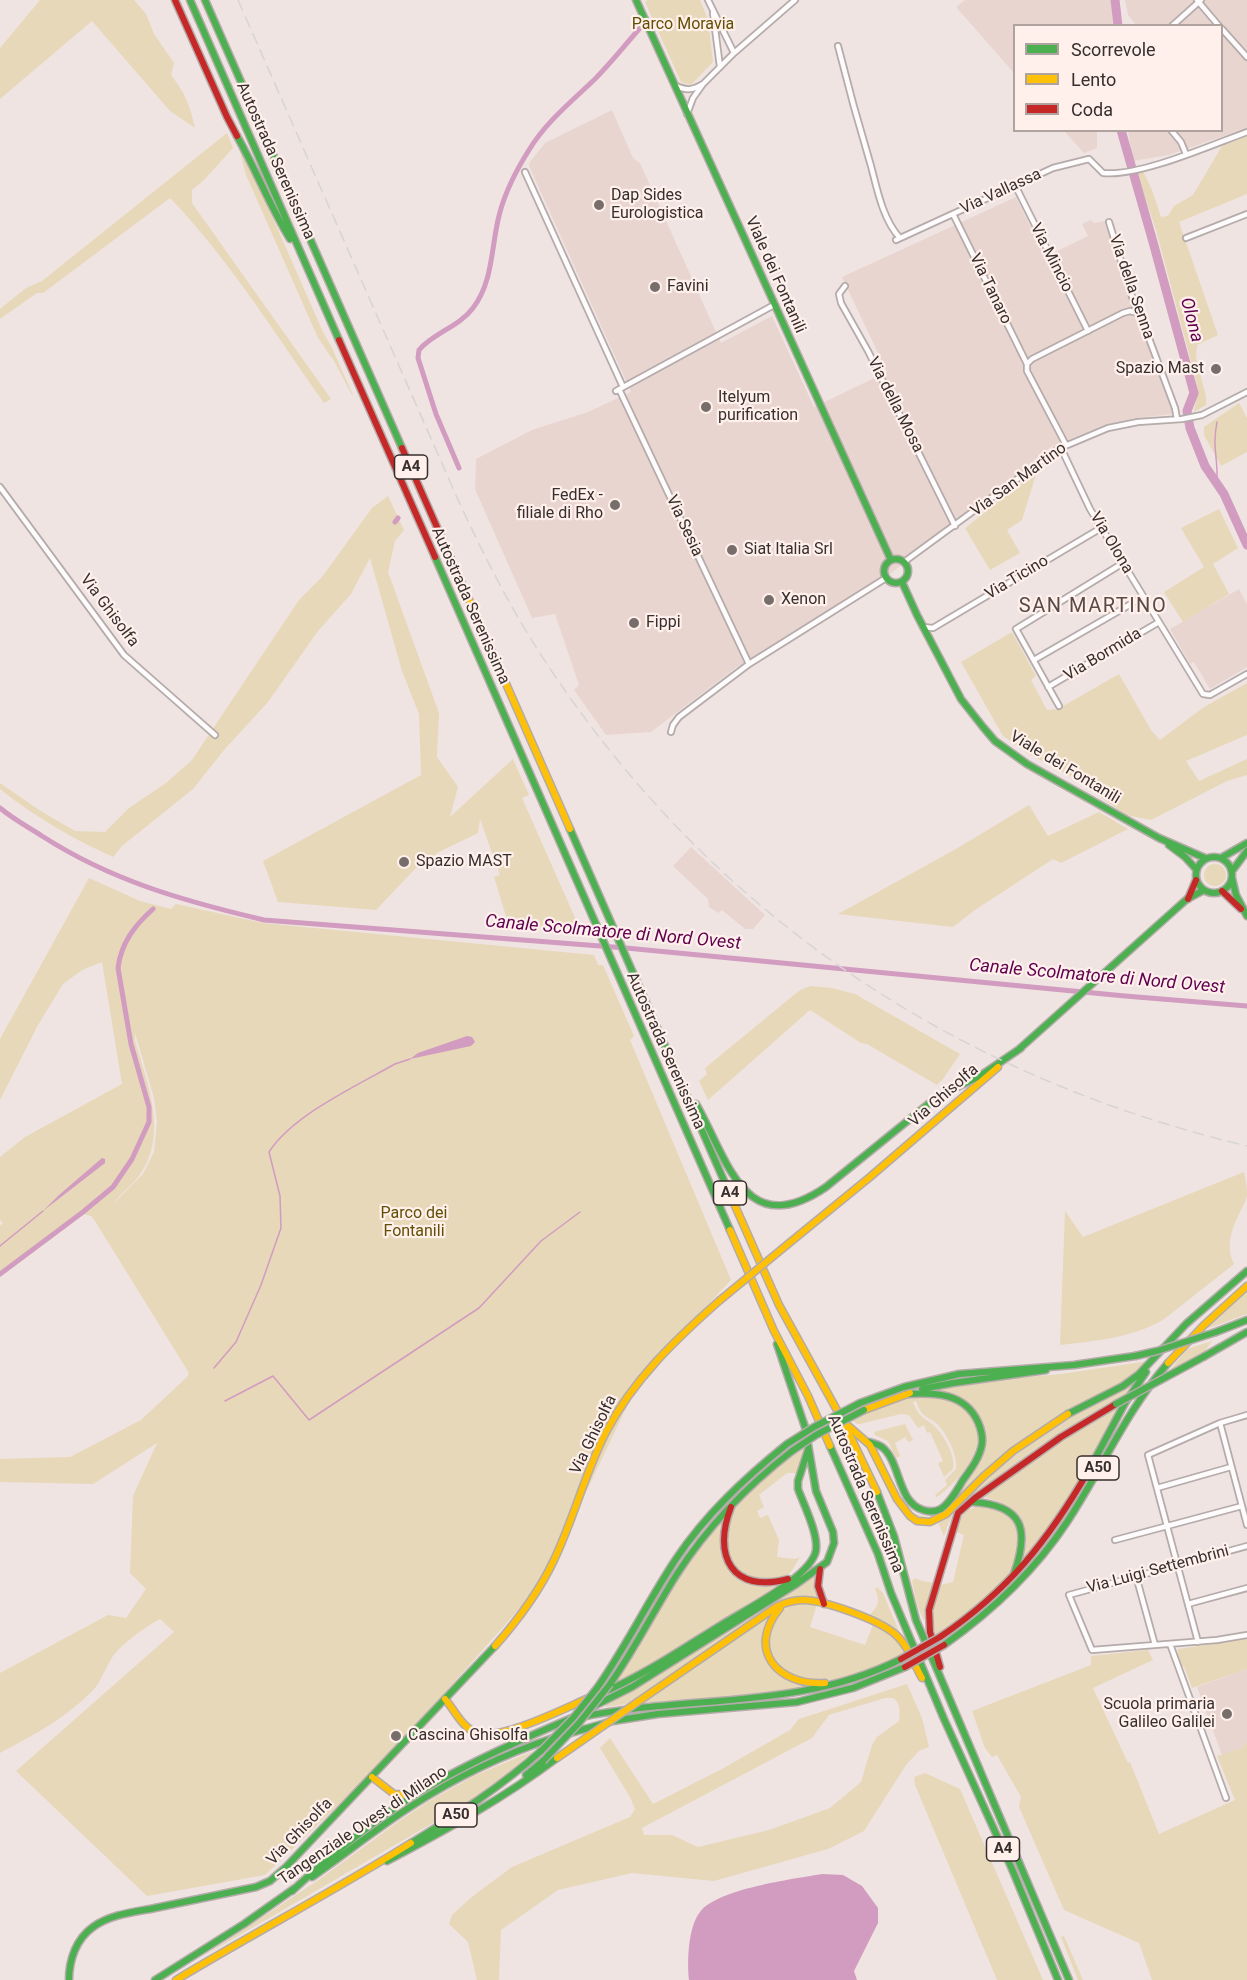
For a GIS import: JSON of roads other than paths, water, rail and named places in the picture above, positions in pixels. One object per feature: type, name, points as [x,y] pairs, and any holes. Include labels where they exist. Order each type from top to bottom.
[{"type":"main road","points":[[175,0],[227,117],[252,163],[277,218],[303,260]]},
{"type":"main road","name":"Autostrada Serenissima","points":[[190,0],[774,1331],[808,1396],[878,1554],[891,1593],[944,1719],[1012,1869],[1058,1980]]},
{"type":"main road","name":"Autostrada Serenissima","points":[[206,0],[779,1305],[844,1423],[884,1508],[894,1536],[916,1620],[1069,1980]]},
{"type":"main road","name":"Viale dei Fontanili","points":[[636,0],[891,560]]},
{"type":"main road","points":[[897,559],[904,562],[908,571],[902,582],[894,583],[886,578],[884,568],[891,560],[897,559]]},
{"type":"main road","name":"Viale dei Fontanili","points":[[902,582],[962,702],[990,737],[1027,765],[1159,838],[1205,858]]},
{"type":"main road","name":"Viale dei Fontanili","points":[[1159,838],[1185,857],[1196,869]]},
{"type":"main road","points":[[1221,858],[1247,843]]},
{"type":"main road","points":[[1246,915],[1236,895],[1232,875],[1227,861],[1211,856],[1200,862],[1196,869],[1196,880],[1204,890],[1222,891],[1230,884],[1232,875],[1247,851]]},
{"type":"main road","name":"Via Ghisolfa","points":[[1188,899],[1196,880]]},
{"type":"main road","name":"Via Ghisolfa","points":[[69,1980],[78,1943],[93,1928],[112,1918],[256,1887],[270,1881],[285,1868],[521,1615],[543,1582],[561,1548],[599,1448],[612,1421],[630,1391],[659,1355],[719,1301],[870,1177],[1021,1048],[1188,899],[1204,890]]},
{"type":"main road","points":[[1222,891],[1232,898],[1246,915]]},
{"type":"main road","points":[[672,1060],[711,1130],[733,1179],[754,1198],[773,1205],[784,1205],[801,1202],[817,1193],[937,1097],[980,1076],[1021,1048]]},
{"type":"main road","points":[[844,1423],[868,1442],[880,1460],[904,1511],[915,1520],[935,1521],[947,1514],[976,1483],[1043,1430],[1071,1411],[1133,1379],[1191,1320],[1246,1272]]},
{"type":"main road","name":"Tangenziale Ovest di Milano","points":[[155,1980],[244,1924],[429,1796],[509,1754],[556,1737],[624,1719],[687,1710],[781,1704],[830,1694],[867,1683],[944,1645],[994,1608],[1038,1562],[1069,1520],[1141,1396],[1197,1331],[1247,1286]]},
{"type":"main road","name":"A50","points":[[1074,1365],[1157,1351],[1247,1320]]},
{"type":"main road","points":[[372,1776],[385,1789],[399,1796],[410,1796],[478,1759],[570,1719],[632,1687],[820,1569],[829,1558],[834,1543],[833,1532],[816,1491],[801,1414],[788,1380],[774,1331]]},
{"type":"main road","points":[[947,1692],[930,1632],[929,1610],[958,1513],[1061,1437],[1247,1332]]},
{"type":"main road","points":[[570,1719],[637,1706],[768,1698],[794,1694],[879,1670],[940,1637],[978,1611],[1029,1561],[1055,1526],[1096,1457],[1122,1406],[1160,1354]]},
{"type":"main road","points":[[504,1793],[543,1761],[579,1723],[610,1684],[637,1644],[681,1568],[711,1527],[733,1501],[792,1451],[864,1410],[907,1394],[965,1380],[1026,1374],[1074,1365]]},
{"type":"main road","name":"Tangenziale Ovest di Milano","points":[[176,1980],[268,1925],[364,1872],[482,1799],[518,1772],[573,1718],[597,1688],[624,1650],[676,1559],[699,1528],[735,1487],[787,1444],[814,1426],[860,1403],[944,1376],[1074,1365]]},
{"type":"main road","points":[[868,1442],[879,1445],[887,1453],[908,1498],[917,1508],[931,1512],[946,1504],[981,1448],[982,1434],[979,1421],[972,1410],[955,1398],[934,1393],[907,1394]]},
{"type":"main road","points":[[445,1699],[465,1725],[476,1733],[488,1735],[500,1733],[629,1682],[784,1585],[808,1564],[815,1555],[817,1546],[814,1531],[798,1489],[798,1480],[809,1446]]},
{"type":"main road","points":[[733,1501],[725,1524],[723,1539],[725,1556],[732,1568],[742,1578],[759,1583],[781,1582],[792,1578]]},
{"type":"main road","points":[[972,1502],[986,1501],[999,1504],[1009,1510],[1017,1520],[1022,1534],[1022,1549],[1009,1582]]},
{"type":"main road","points":[[820,1569],[818,1586],[824,1604]]},
{"type":"main road","points":[[364,1872],[424,1843],[504,1793],[776,1607],[789,1602],[805,1600],[824,1604],[876,1623],[895,1634],[907,1650],[944,1719]]},
{"type":"main road","points":[[789,1602],[774,1615],[766,1630],[765,1644],[772,1661],[780,1672],[794,1679],[816,1684],[836,1683]]},
{"type":"main road","points":[[292,1891],[338,1851],[428,1787]]},
{"type":"street","points":[[708,0],[713,13],[720,67]]},
{"type":"street","points":[[687,114],[693,98],[703,84],[734,52],[795,0]]},
{"type":"street","points":[[1174,24],[1199,1],[1218,24]]},
{"type":"street","points":[[713,13],[734,52]]},
{"type":"street","points":[[1223,30],[1247,57]]},
{"type":"street","name":"Via Vallassa","points":[[838,46],[855,118],[888,219],[898,239],[1053,168],[1091,159],[1103,173],[1128,172],[1186,154]]},
{"type":"street","points":[[674,85],[687,90],[703,84]]},
{"type":"street","points":[[1174,132],[1186,154],[1247,132]]},
{"type":"street","name":"Via Sesia","points":[[525,172],[619,389],[749,664]]},
{"type":"street","name":"Via Mincio","points":[[1015,185],[1088,331]]},
{"type":"street","name":"Via Tanaro","points":[[953,214],[1027,364],[1027,371],[1063,446]]},
{"type":"street","points":[[1186,238],[1247,214]]},
{"type":"street","name":"Via della Senna","points":[[1109,222],[1137,313],[1180,419]]},
{"type":"street","name":"Via della Mosa","points":[[845,286],[839,291],[840,300],[868,351],[955,526]]},
{"type":"street","points":[[619,389],[774,304]]},
{"type":"street","points":[[1027,364],[1032,359],[1127,312],[1137,313]]},
{"type":"street","name":"Via San Martino","points":[[904,562],[1063,446],[1108,428],[1138,422],[1194,417],[1210,412],[1247,392]]},
{"type":"street","name":"Via Olona","points":[[1063,446],[1101,528],[1203,694],[1206,695],[1247,674]]},
{"type":"street","name":"Via Ghisolfa","points":[[0,486],[124,655],[215,735]]},
{"type":"street","name":"Via Ticino","points":[[933,628],[1101,528]]},
{"type":"street","points":[[1059,706],[1016,629],[1123,563]]},
{"type":"street","points":[[671,732],[679,717],[749,664],[886,578]]},
{"type":"street","points":[[1034,660],[1143,597]]},
{"type":"street","name":"Via Bormida","points":[[1048,687],[1159,622]]},
{"type":"street","points":[[923,627],[933,628],[929,638]]},
{"type":"street","points":[[1198,1642],[1148,1455],[1220,1423],[1247,1415]]},
{"type":"street","points":[[1220,1423],[1247,1525]]},
{"type":"street","points":[[1157,1488],[1231,1467]]},
{"type":"street","points":[[1115,1540],[1242,1506]]},
{"type":"street","name":"Via Luigi Settembrini","points":[[1155,1645],[1092,1650],[1069,1594],[1247,1546]]},
{"type":"street","points":[[1136,1576],[1155,1645],[1231,1639],[1247,1635]]},
{"type":"street","points":[[1188,1604],[1247,1588]]},
{"type":"street","points":[[1170,1644],[1226,1798]]},
{"type":"waterway","name":"Olona","points":[[1115,0],[1118,24]]},
{"type":"waterway","points":[[459,468],[436,414],[418,358],[419,350],[431,339],[467,315],[480,297],[488,274],[502,204],[516,172],[536,140],[559,113],[601,73],[640,28]]},
{"type":"waterway","name":"Olona","points":[[1122,132],[1194,393],[1187,411],[1190,428],[1205,466],[1224,494],[1247,545]]},
{"type":"waterway","points":[[1217,422],[1215,438],[1217,481]]},
{"type":"waterway","points":[[395,522],[398,518]]},
{"type":"waterway","name":"Canale Scolmatore di Nord Ovest","points":[[0,808],[68,852],[122,877],[177,897],[264,920],[626,948],[1247,1006]]},
{"type":"waterway","points":[[0,1274],[113,1187],[132,1159],[149,1122],[149,1107],[131,1044],[118,968],[122,950],[130,935],[153,909]]},
{"type":"waterway","points":[[214,1368],[236,1342],[261,1285],[281,1228],[280,1196],[269,1152],[293,1126],[326,1102],[395,1064],[410,1059]]},
{"type":"waterway","points":[[0,1246],[43,1211]]},
{"type":"waterway","points":[[225,1401],[273,1376],[309,1420],[479,1308],[541,1241],[580,1212]]},
{"type":"railway","points":[[238,0],[485,557],[543,658],[609,749],[682,832],[761,906],[847,971],[939,1028],[1036,1076],[1139,1115],[1247,1146]]},
{"type":"place","name":"Dap Sides Eurologistica","points":[[599,205]]},
{"type":"place","name":"Favini","points":[[655,287]]},
{"type":"place","name":"Spazio Mast","points":[[1216,369]]},
{"type":"place","name":"Itelyum purification","points":[[706,407]]},
{"type":"place","name":"FedEx - filiale di Rho","points":[[615,505]]},
{"type":"place","name":"Siat Italia Srl","points":[[732,550]]},
{"type":"place","name":"Xenon","points":[[769,600]]},
{"type":"place","name":"Fippi","points":[[634,623]]},
{"type":"place","name":"Spazio MAST","points":[[404,862]]},
{"type":"place","name":"Scuola primaria Galileo Galilei","points":[[1227,1714]]},
{"type":"place","name":"Cascina Ghisolfa","points":[[396,1736]]},
{"type":"district","name":"SAN MARTINO","points":[[1093,607]]},
{"type":"park label","name":"Parco Moravia","points":[[683,25]]},
{"type":"park label","name":"Parco dei Fontanili","points":[[414,1223]]}]
